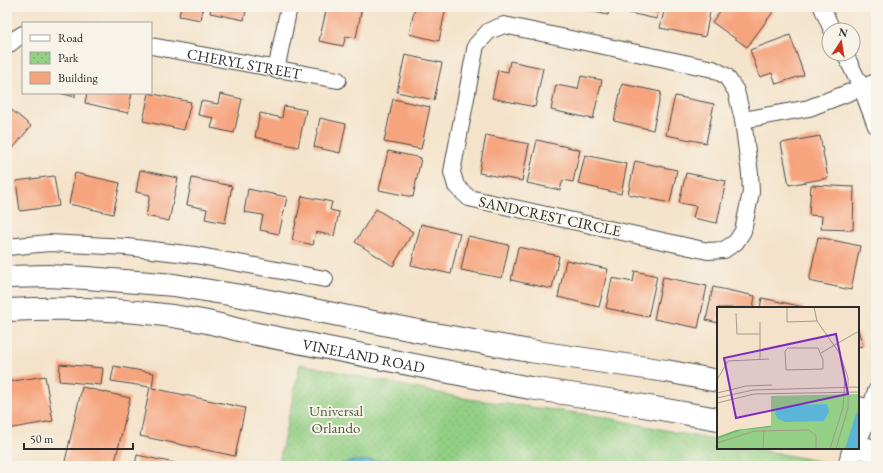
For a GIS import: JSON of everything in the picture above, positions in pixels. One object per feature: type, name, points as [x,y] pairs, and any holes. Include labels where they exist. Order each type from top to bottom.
[{"type":"main road","points":[[7,277],[79,277],[174,285],[259,299],[530,351],[666,371],[717,381]]},
{"type":"main road","name":"VINELAND ROAD","points":[[7,310],[108,310],[201,321],[247,332],[522,387],[717,419]]},
{"type":"main road","points":[[859,447],[876,451]]},
{"type":"street","points":[[276,70],[289,7]]},
{"type":"street","points":[[822,7],[829,22]]},
{"type":"street","name":"SANDCREST CIRCLE","points":[[504,25],[713,69],[726,76],[736,91],[742,120],[750,174],[750,192],[743,231],[736,242],[724,250],[708,251],[469,198],[456,186],[452,172],[476,45],[489,31],[504,25]]},
{"type":"street","points":[[7,46],[22,35]]},
{"type":"street","name":"CHERYL STREET","points":[[152,46],[276,70],[338,80]]},
{"type":"street","points":[[851,62],[869,86],[876,126]]},
{"type":"street","points":[[742,120],[810,108],[869,86]]},
{"type":"street","points":[[7,247],[49,243],[127,247],[195,255],[326,279]]},
{"type":"street","points":[[859,434],[870,405]]},
{"type":"street","points":[[848,466],[853,449]]},
{"type":"green space","name":"Universal Orlando","points":[[300,364],[468,399],[593,415],[717,441],[717,449],[757,449],[842,466],[278,466]]},
{"type":"water","points":[[423,459],[458,466],[334,466],[353,461]]},
{"type":"building","points":[[181,7],[203,7],[201,20],[179,16]]},
{"type":"building","points":[[211,7],[247,7],[244,20],[210,13]]},
{"type":"building","points":[[327,7],[362,7],[356,38],[346,36],[343,46],[319,41]]},
{"type":"building","points":[[415,7],[446,7],[439,41],[409,34]]},
{"type":"building","points":[[572,7],[609,7],[608,15]]},
{"type":"building","points":[[615,7],[659,7],[657,19],[615,10]]},
{"type":"building","points":[[665,7],[711,7],[705,37],[660,28]]},
{"type":"building","points":[[723,7],[765,7],[773,12],[747,47],[712,22]]},
{"type":"building","points":[[790,35],[804,75],[776,84],[772,73],[760,77],[750,50]]},
{"type":"building","points":[[405,55],[442,63],[434,100],[397,92]]},
{"type":"building","points":[[510,61],[543,68],[535,107],[492,98],[498,70],[508,72]]},
{"type":"building","points":[[581,76],[602,80],[593,119],[551,110],[556,85],[578,89]]},
{"type":"building","points":[[622,84],[661,92],[653,130],[614,121]]},
{"type":"building","points":[[64,94],[75,94],[75,97]]},
{"type":"building","points":[[87,94],[132,94],[128,113],[85,103]]},
{"type":"building","points":[[149,94],[191,102],[184,130],[143,121]]},
{"type":"building","points":[[220,94],[242,99],[234,133],[211,128],[214,118],[198,115],[201,101],[218,104]]},
{"type":"building","points":[[675,96],[714,104],[706,143],[666,135]]},
{"type":"building","points":[[393,99],[430,107],[421,149],[384,142]]},
{"type":"building","points":[[7,106],[31,126],[7,156]]},
{"type":"building","points":[[284,106],[306,110],[298,147],[255,137],[260,113],[282,118]]},
{"type":"building","points":[[320,118],[346,124],[340,153],[314,147]]},
{"type":"building","points":[[486,135],[529,144],[522,181],[479,173]]},
{"type":"building","points":[[820,136],[828,178],[789,185],[781,143]]},
{"type":"building","points":[[537,140],[580,150],[573,182],[563,180],[560,190],[527,183]]},
{"type":"building","points":[[388,151],[421,158],[413,197],[379,190]]},
{"type":"building","points":[[585,155],[627,164],[621,194],[578,184]]},
{"type":"building","points":[[635,161],[677,170],[670,203],[628,194]]},
{"type":"building","points":[[140,170],[178,178],[169,221],[146,216],[150,195],[136,192]]},
{"type":"building","points":[[75,173],[120,183],[113,214],[69,204]]},
{"type":"building","points":[[686,173],[726,181],[717,223],[693,218],[696,206],[679,203]]},
{"type":"building","points":[[54,176],[59,206],[20,211],[16,181]]},
{"type":"building","points":[[192,178],[232,186],[225,223],[205,219],[207,209],[187,205]]},
{"type":"building","points":[[811,185],[854,187],[853,230],[821,229],[822,216],[809,215]]},
{"type":"building","points":[[248,189],[287,197],[279,234],[260,230],[263,215],[244,212]]},
{"type":"building","points":[[302,196],[332,202],[330,210],[339,212],[334,236],[316,232],[313,245],[292,240]]},
{"type":"building","points":[[376,209],[413,232],[393,266],[355,242]]},
{"type":"building","points":[[421,224],[460,233],[451,274],[411,265]]},
{"type":"building","points":[[468,236],[509,245],[502,278],[461,270]]},
{"type":"building","points":[[818,237],[860,246],[851,290],[809,281]]},
{"type":"building","points":[[518,247],[559,256],[552,289],[511,280]]},
{"type":"building","points":[[566,260],[608,269],[599,307],[558,297]]},
{"type":"building","points":[[635,271],[657,276],[648,317],[606,308],[612,278],[633,282]]},
{"type":"building","points":[[663,277],[707,286],[698,328],[654,319]]},
{"type":"building","points":[[713,287],[755,296],[753,307],[717,307],[717,323],[706,320]]},
{"type":"building","points":[[762,298],[804,307],[760,307]]},
{"type":"building","points":[[859,332],[863,346],[859,347]]},
{"type":"building","points":[[60,364],[103,368],[101,385],[59,381]]},
{"type":"building","points":[[114,366],[154,373],[152,388],[245,408],[235,456],[140,436],[150,387],[111,381]]},
{"type":"building","points":[[45,376],[53,421],[7,429],[7,382]]},
{"type":"building","points":[[82,387],[130,398],[114,466],[64,466]]},
{"type":"building","points":[[137,455],[184,465],[135,466]]}]
